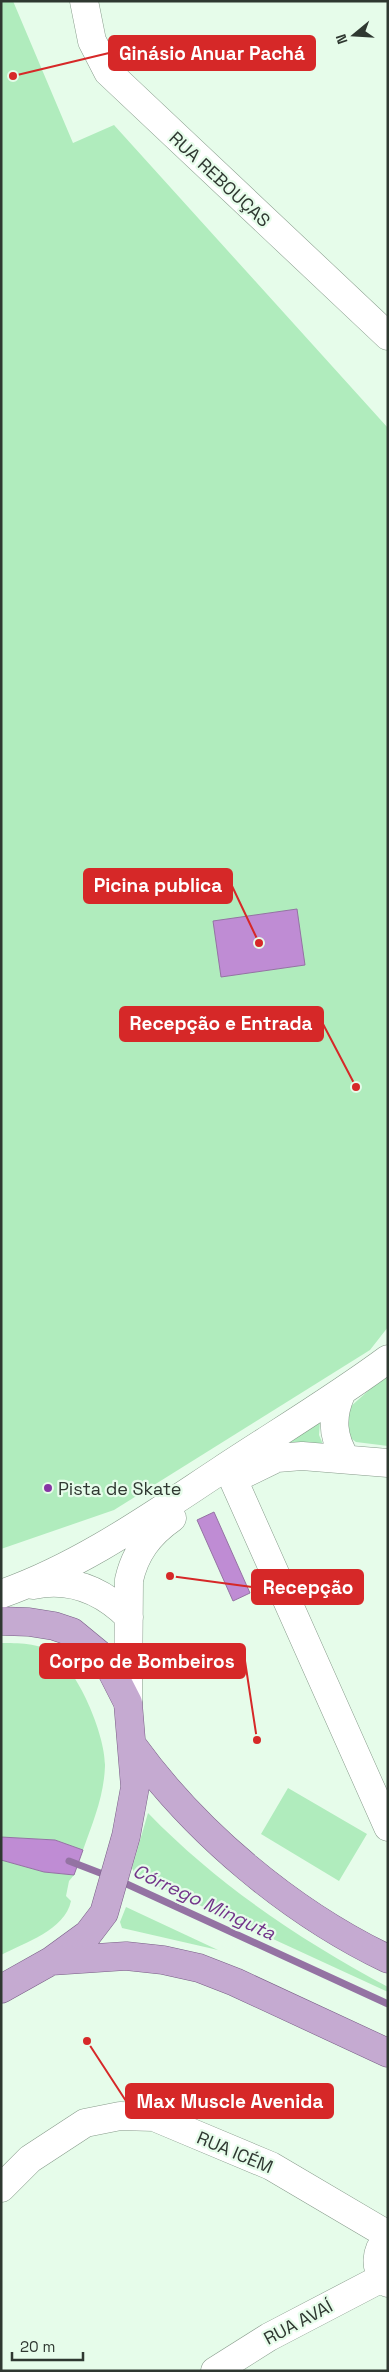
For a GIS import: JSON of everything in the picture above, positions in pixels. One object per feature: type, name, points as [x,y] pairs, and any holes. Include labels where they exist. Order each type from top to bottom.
[{"type":"main road","points":[[1,1621],[29,1622],[54,1626],[72,1632],[106,1660],[128,1703],[135,1787],[126,1836],[104,1913],[88,1934],[51,1961],[1,1990]]},
{"type":"main road","points":[[133,1746],[158,1780],[216,1841],[315,1918],[353,1942],[388,1959]]},
{"type":"main road","points":[[51,1961],[126,1956],[163,1960],[199,1968],[235,1982],[388,2053]]},
{"type":"street","name":"RUA REBOUÇAS","points":[[84,1],[92,40],[108,72],[132,97],[388,336]]},
{"type":"street","points":[[10,1591],[111,1542],[341,1394],[388,1359]]},
{"type":"street","points":[[341,1394],[334,1416],[334,1427],[336,1438],[346,1459]]},
{"type":"street","points":[[128,1703],[129,1580],[133,1563],[144,1542],[159,1527],[233,1480],[277,1458],[302,1456],[388,1463]]},
{"type":"street","points":[[233,1480],[388,1827]]},
{"type":"street","points":[[10,1591],[44,1583],[76,1584],[95,1590],[114,1601],[129,1617]]},
{"type":"street","name":"RUA ICÉM","points":[[3,2181],[30,2159],[85,2123],[120,2116],[154,2117],[271,2166],[388,2236]]},
{"type":"street","points":[[385,2281],[377,2268],[377,2256],[380,2244],[388,2236]]},
{"type":"street","name":"RUA AVAÍ","points":[[215,2371],[269,2337],[385,2281]]},
{"type":"green space","points":[[1,1],[13,1],[73,143],[114,125],[388,428],[388,1327],[370,1350],[114,1510],[1,1549]]},
{"type":"green space","points":[[388,1373],[388,1446],[356,1442],[344,1433],[349,1408]]},
{"type":"green space","points":[[320,1421],[319,1435],[325,1449],[264,1454]]},
{"type":"green space","points":[[1,1643],[35,1645],[53,1653],[72,1674],[81,1688],[96,1722],[104,1753],[103,1788],[83,1850],[55,1840],[1,1837]]},
{"type":"green space","points":[[288,1788],[367,1834],[339,1881],[261,1834]]},
{"type":"green space","points":[[148,1813],[203,1864],[261,1909],[323,1950],[388,1987],[388,1992],[136,1876],[132,1868]]},
{"type":"green space","points":[[1,1860],[44,1872],[74,1875],[69,1881],[66,1896],[71,1901],[61,1920],[32,1940],[1,1955]]},
{"type":"green space","points":[[126,1907],[218,1950],[122,1928],[120,1922]]},
{"type":"shaded area","points":[[297,909],[305,965],[221,977],[213,921]]},
{"type":"shaded area","points":[[214,1512],[250,1593],[233,1601],[197,1520]]},
{"type":"shaded area","points":[[1,1837],[55,1840],[83,1850],[74,1875],[44,1872],[1,1860]]},
{"type":"waterway","name":"Córrego Minguta","points":[[69,1861],[108,1876]]},
{"type":"waterway","name":"Córrego Minguta","points":[[118,1880],[388,2004]]},
{"type":"place","name":"Ginásio Anuar Pachá","points":[[13,76]]},
{"type":"place","name":"Picina publica","points":[[259,943]]},
{"type":"place","name":"Recepção e Entrada","points":[[356,1087]]},
{"type":"place","name":"Pista de Skate","points":[[48,1488]]},
{"type":"place","name":"Recepção","points":[[170,1576]]},
{"type":"place","name":"Corpo de Bombeiros","points":[[257,1740]]},
{"type":"place","name":"Max Muscle Avenida","points":[[87,2041]]}]
